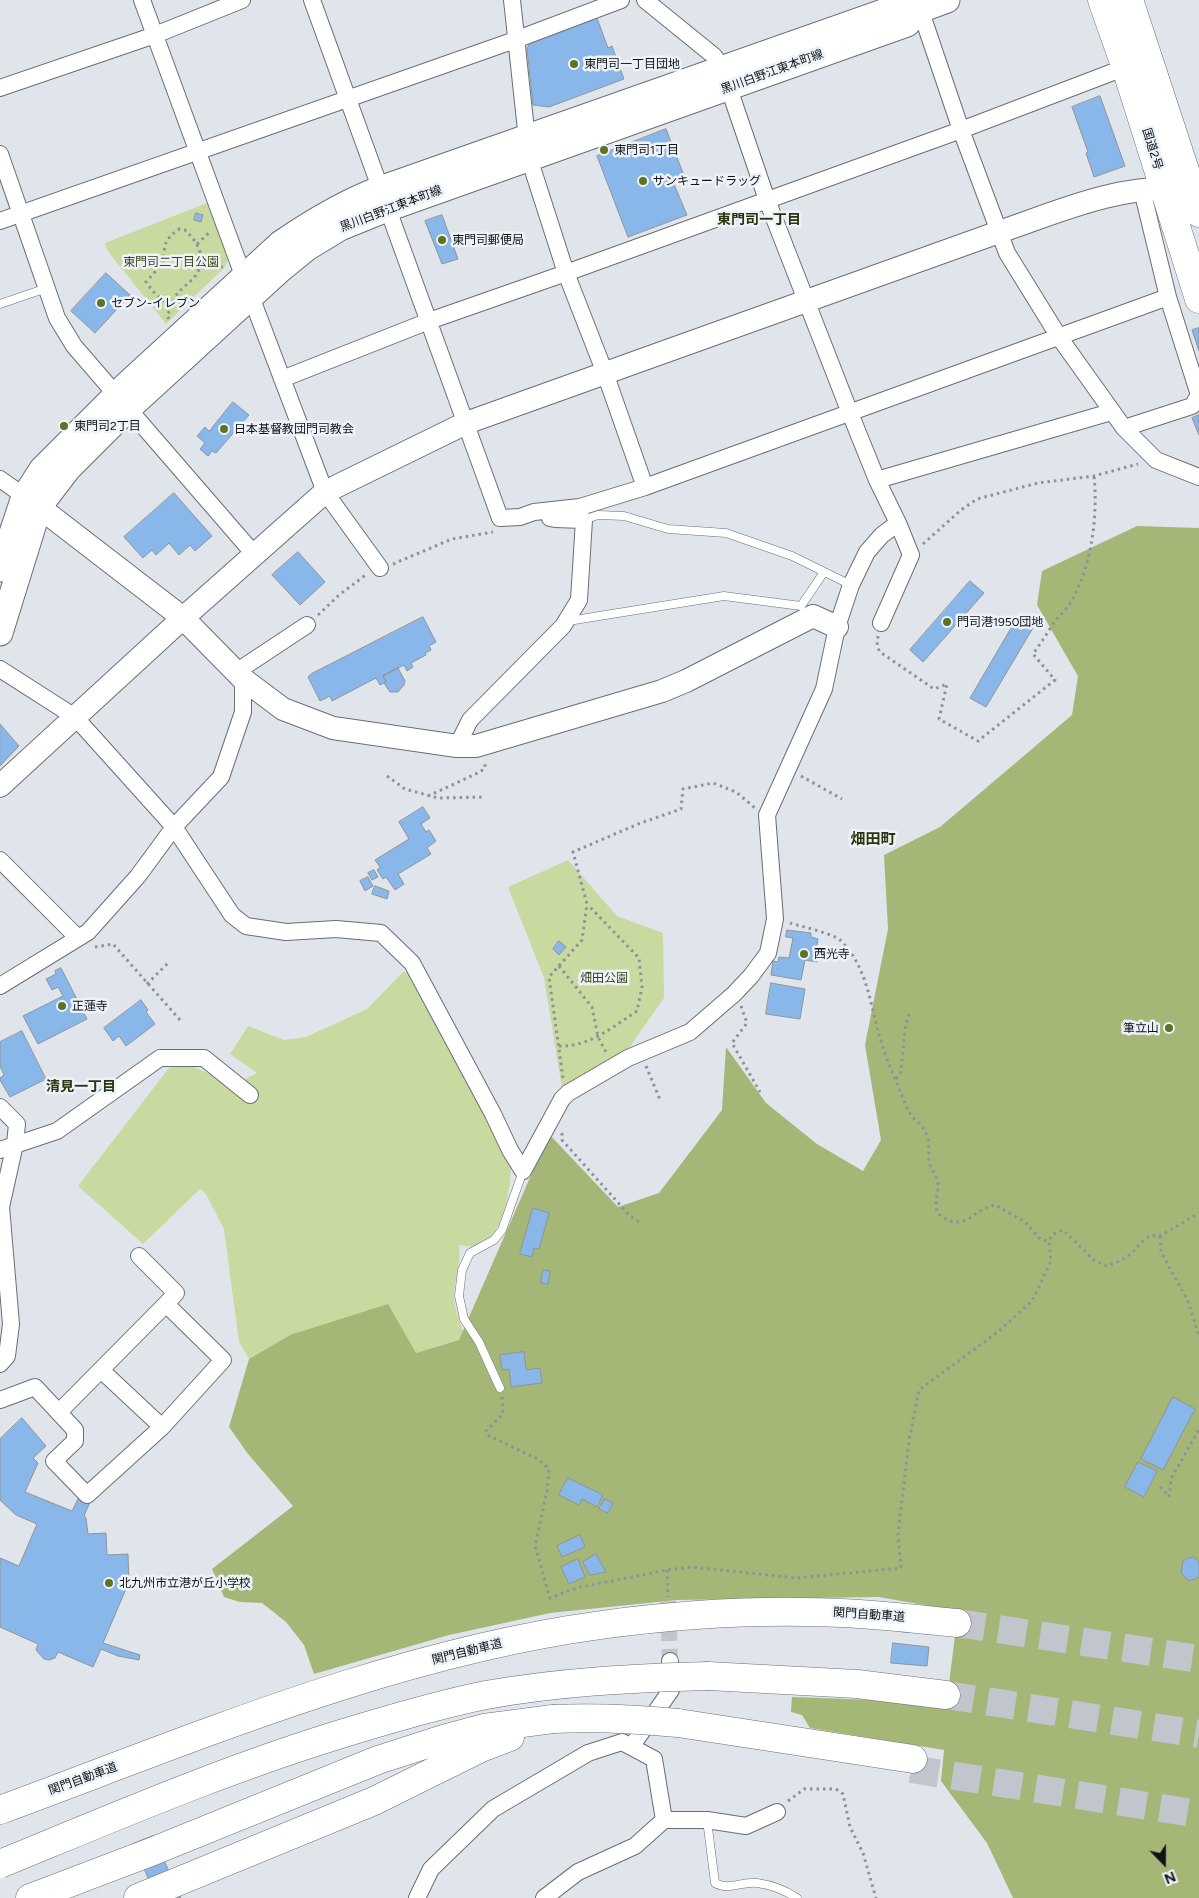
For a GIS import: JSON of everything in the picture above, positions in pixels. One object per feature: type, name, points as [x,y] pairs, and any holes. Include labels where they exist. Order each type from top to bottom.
[{"type":"highway","name":"国道2号","points":[[1102,0],[1137,62],[1197,198]]},
{"type":"highway","name":"国道2号","points":[[1129,0],[1152,189],[1199,299]]},
{"type":"highway","name":"関門自動車道","points":[[0,1810],[296,1701],[468,1651],[534,1637],[600,1625],[682,1616],[746,1613],[804,1612],[876,1615],[957,1623]]},
{"type":"highway","points":[[0,1864],[201,1781],[314,1742],[412,1712],[486,1695],[607,1680],[708,1676],[857,1684],[946,1695]]},
{"type":"highway","points":[[138,1898],[374,1801],[481,1748],[553,1724]]},
{"type":"highway","points":[[41,1894],[151,1852],[378,1760],[484,1728],[553,1724],[634,1728],[678,1727],[912,1764]]},
{"type":"main road","name":"黒川白野江東本町線","points":[[0,632],[42,469],[122,402],[241,281],[281,243],[307,225],[362,195],[384,199],[725,78],[900,6],[947,0]]},
{"type":"main road","name":"黒川白野江東本町線","points":[[0,569],[32,502]]},
{"type":"street","points":[[142,0],[198,152],[241,281],[282,379],[325,492],[380,568]]},
{"type":"street","points":[[0,88],[154,35],[242,0]]},
{"type":"street","points":[[312,0],[500,518],[520,517],[534,512],[580,507],[645,487],[1060,338],[1168,297]]},
{"type":"street","points":[[512,0],[528,148],[566,273],[605,373],[645,487]]},
{"type":"street","points":[[0,221],[515,40],[621,0]]},
{"type":"street","points":[[645,0],[714,56],[725,78],[767,200],[806,301],[877,480],[898,524],[910,555],[881,624]]},
{"type":"street","points":[[919,5],[961,130],[1007,253],[1060,338],[1124,428],[1156,460],[1199,477]]},
{"type":"street","points":[[282,379],[429,321],[961,130],[1137,62]]},
{"type":"street","points":[[0,154],[57,318],[74,346],[254,554]]},
{"type":"street","points":[[0,786],[182,618],[325,492],[466,423],[1083,203],[1123,192],[1152,189],[1197,198]]},
{"type":"street","points":[[1124,428],[1192,406],[1199,395],[1168,297],[1152,189]]},
{"type":"street","points":[[877,480],[1111,412]]},
{"type":"street","points":[[0,479],[182,618],[239,676],[283,709],[333,728],[457,746],[480,744],[662,691],[686,681],[813,616],[837,627]]},
{"type":"street","points":[[457,746],[470,720],[566,622],[579,600],[584,520],[555,519],[534,512]]},
{"type":"street","points":[[523,1171],[555,1111],[568,1093],[628,1058],[690,1032],[734,994],[751,976],[768,953],[774,919],[766,815],[824,689],[837,627],[852,585],[867,552],[882,535],[898,524]]},
{"type":"street","points":[[239,676],[308,625]]},
{"type":"street","points":[[0,669],[75,717],[174,827],[232,915],[246,926],[286,932],[336,929],[381,932],[412,964],[488,1105],[510,1150],[523,1171]]},
{"type":"street","points":[[0,986],[88,932],[138,876],[174,827],[221,777],[243,712],[239,676]]},
{"type":"street","points":[[0,860],[74,940]]},
{"type":"street","points":[[8,1147],[57,1130],[160,1058],[204,1058],[250,1095]]},
{"type":"street","points":[[0,1107],[17,1124],[8,1147],[1,1208],[11,1324],[7,1356],[0,1364]]},
{"type":"street","points":[[60,1412],[176,1293],[139,1256]]},
{"type":"street","points":[[0,1400],[35,1387],[60,1412],[75,1430],[75,1441],[54,1461],[88,1496],[162,1427],[223,1360],[166,1304]]},
{"type":"street","points":[[101,1370],[162,1427]]},
{"type":"street","points":[[631,1747],[671,1690],[670,1661]]},
{"type":"street","points":[[417,1898],[431,1869],[493,1809],[588,1753],[622,1742],[654,1759],[664,1820]]},
{"type":"street","points":[[544,1898],[578,1872],[635,1846],[664,1820],[707,1820],[746,1826],[777,1812]]},
{"type":"lane","points":[[0,304],[47,288]]},
{"type":"lane","points":[[583,520],[598,515],[624,516],[668,529],[726,533],[792,556],[852,585]]},
{"type":"lane","points":[[566,622],[724,596],[802,606],[824,572]]},
{"type":"lane","points":[[500,1388],[479,1342],[464,1319],[459,1296],[462,1270],[470,1253],[494,1240],[502,1230],[523,1171]]},
{"type":"lane","points":[[707,1820],[715,1883],[720,1886],[732,1887],[756,1883],[785,1890],[797,1898]]},
{"type":"path","points":[[171,324],[168,316],[176,295],[196,275],[202,264],[200,248],[186,230],[178,229],[163,246],[163,262],[146,282],[164,302],[172,305]]},
{"type":"path","points":[[202,264],[241,281]]},
{"type":"path","points":[[910,555],[961,510],[977,499],[1038,483],[1094,476],[1156,460]]},
{"type":"path","points":[[881,624],[878,646],[880,652],[934,689],[947,684],[939,719],[978,740],[1054,680],[1034,654],[1072,601],[1087,564],[1092,543],[1096,498],[1094,476]]},
{"type":"path","points":[[308,625],[339,595],[373,569],[384,568],[452,539],[501,531],[500,518]]},
{"type":"path","points":[[428,796],[485,768],[480,744]]},
{"type":"path","points":[[788,768],[842,799]]},
{"type":"path","points":[[387,776],[404,789],[428,796],[438,798],[485,797]]},
{"type":"path","points":[[568,1093],[562,1077],[550,976],[582,940],[587,904],[573,852],[638,824],[681,809],[683,789],[713,782],[736,792],[758,811],[766,815]]},
{"type":"path","points":[[558,1046],[569,1046],[598,1037],[637,1011],[642,987],[639,958],[587,904]]},
{"type":"path","points":[[774,919],[838,938],[850,951],[860,968],[869,990],[882,1047],[912,1116],[921,1124],[928,1136],[930,1163],[938,1181],[935,1208],[942,1218],[955,1222],[967,1220],[981,1209],[995,1205],[1025,1222],[1041,1240],[1049,1241]]},
{"type":"path","points":[[74,940],[76,948],[113,944],[180,1020]]},
{"type":"path","points":[[147,984],[168,962]]},
{"type":"path","points":[[559,966],[592,1006],[598,1037]]},
{"type":"path","points":[[734,994],[745,1012],[747,1022],[732,1043],[760,1092]]},
{"type":"path","points":[[896,1080],[901,1072],[905,1029],[910,1010]]},
{"type":"path","points":[[641,1053],[661,1102]]},
{"type":"path","points":[[555,1111],[562,1115],[562,1140],[630,1216],[639,1222]]},
{"type":"path","points":[[500,1388],[504,1410],[503,1414],[486,1431],[489,1436],[538,1459],[549,1469],[547,1491],[535,1546],[550,1598],[576,1588],[667,1570],[692,1567],[796,1578],[901,1568],[902,1560],[898,1534],[909,1441],[919,1390],[999,1331],[1032,1301],[1052,1260],[1049,1241],[1052,1235],[1063,1230],[1095,1261],[1107,1266],[1128,1256],[1140,1242],[1154,1235],[1160,1236],[1199,1213]]},
{"type":"path","points":[[1160,1236],[1162,1252],[1188,1301],[1199,1336]]},
{"type":"path","points":[[1160,1486],[1169,1497],[1171,1479],[1199,1429]]},
{"type":"path","points":[[667,1570],[668,1601]]},
{"type":"path","points":[[777,1812],[804,1789],[836,1789],[842,1794],[850,1827],[862,1853],[876,1898]]},
{"type":"green space","name":"東門司二丁目公園","points":[[207,203],[228,259],[225,267],[166,324],[107,250],[105,243]]},
{"type":"green space","points":[[1137,526],[1199,528],[1199,1898],[1013,1898],[987,1843],[941,1781],[944,1750],[810,1728],[802,1715],[791,1712],[792,1697],[875,1700],[946,1708],[958,1611],[879,1597],[677,1600],[550,1613],[449,1635],[314,1674],[304,1645],[286,1622],[262,1603],[240,1602],[224,1597],[212,1569],[293,1506],[248,1454],[229,1427],[249,1359],[290,1335],[388,1304],[416,1353],[459,1340],[549,1134],[618,1207],[659,1193],[722,1110],[726,1047],[766,1103],[817,1144],[863,1171],[881,1140],[865,1045],[888,929],[884,855],[940,827],[1072,715],[1078,676],[1037,605],[1042,571]]},
{"type":"green space","name":"畑田公園","points":[[568,860],[617,916],[663,933],[664,998],[629,1048],[562,1088],[544,978],[508,887]]},
{"type":"green space","points":[[403,972],[409,972],[511,1164],[504,1212],[493,1234],[485,1242],[475,1246],[459,1245],[459,1263],[454,1302],[463,1331],[459,1340],[416,1353],[290,1335],[249,1359],[239,1342],[224,1229],[206,1194],[200,1189],[143,1244],[78,1186],[169,1068],[185,1064],[222,1078],[230,1087],[257,1073],[230,1054],[248,1026],[284,1040],[306,1037],[367,1009]]},
{"type":"building","name":"東門司一丁目団地","points":[[597,18],[608,48],[612,46],[624,79],[549,107],[533,105],[527,48],[530,43]]},
{"type":"building","points":[[1100,96],[1125,166],[1094,177],[1086,153],[1088,152],[1072,107]]},
{"type":"building","name":"サンキュードラッグ","points":[[666,129],[685,178],[674,184],[687,215],[628,237],[597,156]]},
{"type":"building","points":[[196,213],[203,215],[201,222],[194,220]]},
{"type":"building","name":"東門司郵便局","points":[[442,215],[458,259],[442,264],[425,221]]},
{"type":"building","name":"セブン-イレブン","points":[[106,273],[130,295],[95,333],[71,311]]},
{"type":"building","points":[[1199,328],[1199,351],[1192,330]]},
{"type":"building","name":"日本基督教団門司教会","points":[[233,402],[249,415],[216,453],[212,451],[208,456],[200,449],[205,443],[197,436],[205,427],[209,431]]},
{"type":"building","points":[[1199,415],[1199,435],[1192,418]]},
{"type":"building","points":[[174,493],[212,536],[195,551],[190,545],[179,555],[169,543],[156,555],[152,550],[143,558],[124,537]]},
{"type":"building","points":[[298,552],[325,582],[300,605],[272,575]]},
{"type":"building","name":"門司港1950団地","points":[[970,581],[984,593],[923,662],[910,650]]},
{"type":"building","points":[[423,617],[436,642],[429,646],[431,650],[425,653],[426,655],[411,663],[413,667],[407,671],[404,665],[383,676],[386,682],[380,685],[376,678],[332,701],[330,696],[320,701],[308,677],[311,674]]},
{"type":"building","points":[[1021,621],[1033,628],[986,707],[970,698],[1014,623],[1019,626]]},
{"type":"building","points":[[398,668],[405,681],[404,685],[398,692],[390,692],[384,683],[386,682],[383,676]]},
{"type":"building","points":[[0,724],[19,746],[0,766]]},
{"type":"building","points":[[423,807],[430,818],[421,824],[426,832],[429,830],[436,841],[427,848],[431,854],[398,874],[404,884],[395,890],[386,877],[383,879],[377,870],[380,867],[375,860],[409,839],[399,822]]},
{"type":"building","points":[[374,870],[378,877],[372,880],[368,873]]},
{"type":"building","points":[[368,877],[373,886],[365,891],[360,881]]},
{"type":"building","points":[[375,886],[389,891],[387,899],[372,894]]},
{"type":"building","name":"西光寺","points":[[787,930],[811,933],[811,937],[818,939],[816,951],[819,952],[817,962],[805,960],[801,980],[771,975],[773,961],[778,962],[779,957],[789,958],[793,938],[786,937]]},
{"type":"building","points":[[559,941],[566,947],[559,955],[553,949]]},
{"type":"building","name":"正蓮寺","points":[[61,968],[87,1019],[38,1044],[23,1016],[63,996],[58,987],[52,990],[46,979],[56,974],[55,971]]},
{"type":"building","name":"西光寺","points":[[771,983],[805,989],[800,1019],[766,1014]]},
{"type":"building","name":"正蓮寺","points":[[141,1000],[148,1010],[146,1012],[155,1024],[126,1046],[119,1036],[113,1041],[104,1028]]},
{"type":"building","points":[[22,1031],[46,1079],[10,1097],[0,1080],[4,1075],[0,1066],[0,1042]]},
{"type":"building","points":[[533,1208],[549,1213],[539,1249],[534,1248],[532,1257],[520,1254]]},
{"type":"building","points":[[543,1270],[550,1271],[548,1284],[541,1283]]},
{"type":"building","points":[[524,1352],[526,1370],[540,1368],[542,1383],[511,1387],[509,1369],[502,1370],[500,1355]]},
{"type":"building","points":[[1173,1397],[1195,1409],[1163,1470],[1141,1459]]},
{"type":"building","points":[[22,1418],[46,1446],[33,1458],[38,1463],[25,1492],[72,1511],[79,1497],[90,1502],[84,1516],[86,1518],[88,1534],[106,1533],[107,1555],[128,1554],[129,1582],[103,1643],[140,1655],[139,1660],[118,1656],[101,1649],[93,1667],[58,1652],[55,1658],[44,1659],[36,1650],[38,1644],[0,1627],[0,1558],[19,1566],[37,1524],[16,1515],[0,1500],[0,1439]]},
{"type":"building","points":[[1138,1462],[1157,1471],[1144,1497],[1125,1487]]},
{"type":"building","points":[[568,1478],[603,1495],[597,1507],[582,1499],[579,1505],[559,1495]]},
{"type":"building","points":[[605,1499],[613,1503],[608,1513],[599,1509]]},
{"type":"building","points":[[580,1535],[585,1547],[562,1557],[557,1546]]},
{"type":"building","points":[[596,1554],[606,1572],[590,1575],[583,1562]]},
{"type":"building","points":[[1193,1557],[1199,1562],[1199,1577],[1189,1581],[1181,1573],[1183,1561]]},
{"type":"building","points":[[578,1559],[585,1577],[569,1584],[561,1567]]},
{"type":"building","points":[[893,1643],[929,1647],[927,1666],[891,1663]]},
{"type":"building","points":[[153,1836],[181,1898],[157,1898],[133,1844]]},
{"type":"tunnel","points":[[668,1601],[670,1661]]},
{"type":"tunnel","points":[[957,1623],[1199,1659]]},
{"type":"tunnel","points":[[946,1695],[1199,1734]]},
{"type":"tunnel","points":[[911,1769],[1199,1814]]},
{"type":"place","name":"東門司一丁目団地","points":[[574,64]]},
{"type":"place","name":"東門司1丁目","points":[[604,150]]},
{"type":"place","name":"サンキュードラッグ","points":[[643,181]]},
{"type":"place","name":"東門司郵便局","points":[[442,240]]},
{"type":"place","name":"セブン-イレブン","points":[[101,303]]},
{"type":"place","name":"東門司2丁目","points":[[64,426]]},
{"type":"place","name":"日本基督教団門司教会","points":[[224,429]]},
{"type":"place","name":"門司港1950団地","points":[[947,622]]},
{"type":"place","name":"西光寺","points":[[804,954]]},
{"type":"place","name":"正蓮寺","points":[[62,1006]]},
{"type":"place","name":"筆立山","points":[[1169,1028]]},
{"type":"place","name":"北九州市立港が丘小学校","points":[[109,1583]]},
{"type":"district","name":"東門司一丁目","points":[[759,220]]},
{"type":"district","name":"畑田町","points":[[873,840]]},
{"type":"district","name":"清見一丁目","points":[[81,1087]]}]
